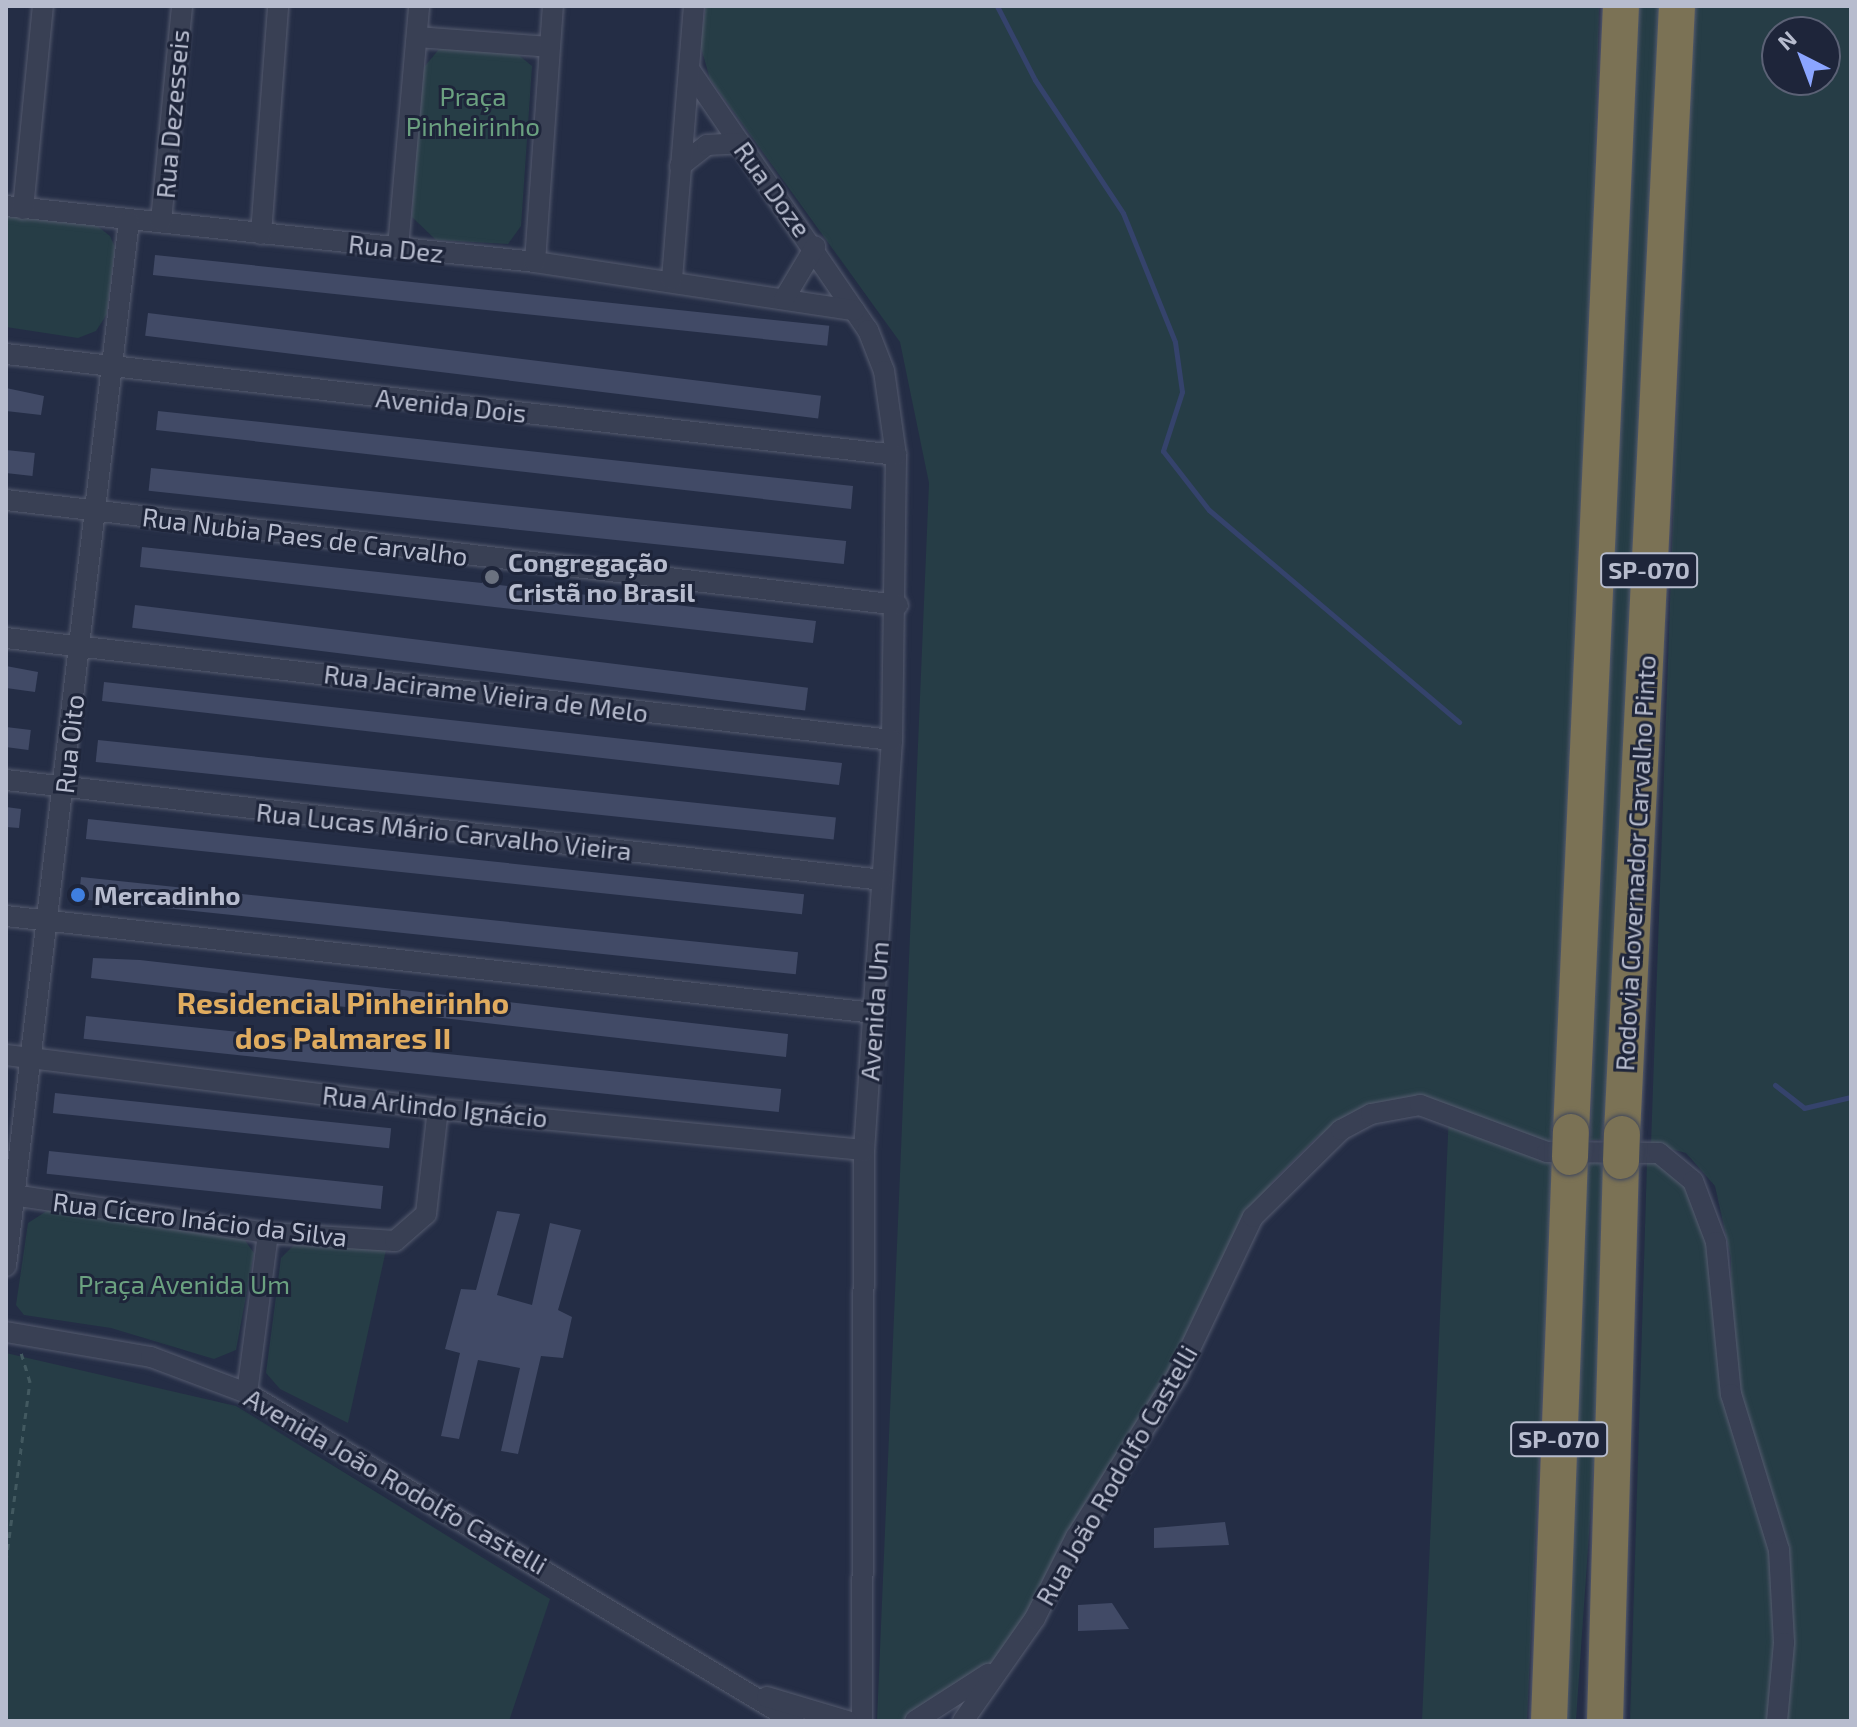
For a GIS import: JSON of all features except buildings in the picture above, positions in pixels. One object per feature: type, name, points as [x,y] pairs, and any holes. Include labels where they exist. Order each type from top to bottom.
[{"type":"highway","name":"Rodovia Governador Carvalho Pinto","points":[[1549,1721],[1570,1145],[1621,6]]},
{"type":"highway","name":"Rodovia Governador Carvalho Pinto","points":[[1605,1721],[1621,1148],[1677,6]]},
{"type":"street","points":[[15,208],[43,6]]},
{"type":"street","name":"Rua Dezesseis","points":[[161,221],[182,6]]},
{"type":"street","points":[[261,234],[278,6]]},
{"type":"street","points":[[398,248],[419,6]]},
{"type":"street","points":[[535,262],[553,6]]},
{"type":"street","points":[[672,279],[694,6]]},
{"type":"street","points":[[417,37],[549,47]]},
{"type":"street","name":"Rua Doze","points":[[689,69],[815,247],[854,310]]},
{"type":"street","points":[[680,166],[707,145],[740,143]]},
{"type":"street","name":"Rua Dez","points":[[15,208],[535,262],[672,279],[854,310]]},
{"type":"street","name":"Rua Oito","points":[[6,1266],[9,1195],[48,921],[93,511],[129,221]]},
{"type":"street","points":[[784,299],[815,247]]},
{"type":"street","name":"Avenida Um","points":[[854,310],[880,354],[896,455],[898,605],[892,740],[864,1150],[862,1721]]},
{"type":"street","name":"Avenida Dois","points":[[6,354],[896,455]]},
{"type":"street","name":"Rua Nubia Paes de Carvalho","points":[[6,500],[898,605]]},
{"type":"street","name":"Rua Jacirame Vieira de Melo","points":[[6,638],[892,740]]},
{"type":"street","name":"Rua Lucas Mário Carvalho Vieira","points":[[6,780],[882,880]]},
{"type":"street","points":[[6,916],[874,1013]]},
{"type":"street","name":"Rua Arlindo Ignácio","points":[[6,1055],[438,1109],[864,1150]]},
{"type":"street","name":"Rua João Rodolfo Castelli","points":[[963,1721],[1007,1659],[1177,1376],[1253,1217],[1341,1130],[1371,1114],[1420,1105],[1547,1152],[1659,1153],[1693,1181],[1716,1242],[1731,1394],[1779,1550],[1784,1643],[1777,1721]]},
{"type":"street","name":"Rua Cícero Inácio da Silva","points":[[9,1195],[268,1233],[395,1241],[426,1214],[438,1109]]},
{"type":"street","points":[[247,1393],[268,1233]]},
{"type":"street","name":"Avenida João Rodolfo Castelli","points":[[9,1338],[151,1357],[247,1393],[760,1696]]},
{"type":"street","points":[[915,1721],[1007,1659]]},
{"type":"street","points":[[760,1696],[794,1721]]},
{"type":"street","points":[[760,1696],[847,1721]]},
{"type":"path","points":[[6,1561],[30,1382],[29,1364],[9,1338]]},
{"type":"green space","points":[[706,6],[1599,6],[1591,330],[1527,1721],[1422,1721],[1449,1113],[1420,1105],[1318,1136],[1272,1182],[1193,1340],[1002,1668],[915,1721],[877,1721],[929,483],[900,342],[710,79],[700,44]]},
{"type":"green space","points":[[1630,6],[1661,6],[1616,1139],[1590,1140]]},
{"type":"green space","points":[[1691,6],[1851,6],[1851,1721],[1630,1721],[1647,1161],[1663,1161],[1703,1206],[1721,1360],[1783,1583],[1731,1394],[1731,1258],[1715,1186],[1686,1153],[1651,1144]]},
{"type":"green space","name":"Praça Pinheirinho","points":[[440,48],[515,52],[532,66],[521,226],[508,244],[436,240],[412,217],[420,72]]},
{"type":"green space","points":[[6,213],[91,221],[110,236],[115,247],[107,314],[96,331],[78,338],[6,327]]},
{"type":"green space","points":[[1588,1161],[1615,1163],[1576,1721],[1549,1720]]},
{"type":"green space","name":"Praça Avenida Um","points":[[53,1207],[241,1235],[254,1253],[236,1350],[214,1359],[111,1328],[24,1315],[16,1305],[28,1223]]},
{"type":"green space","points":[[298,1241],[386,1250],[348,1423],[280,1389],[266,1373],[281,1258]]},
{"type":"green space","points":[[6,1353],[236,1406],[550,1599],[509,1721],[6,1721]]},
{"type":"waterway","points":[[997,6],[1035,80],[1123,213],[1175,342],[1182,392],[1163,451],[1209,510],[1459,722]]},
{"type":"waterway","points":[[1775,1085],[1804,1108],[1851,1097]]},
{"type":"place","name":"Congregação Cristã no Brasil","points":[[492,577]]},
{"type":"place","name":"Mercadinho","points":[[78,895]]},
{"type":"district","name":"Residencial Pinheirinho dos Palmares II","points":[[343,1019]]}]
